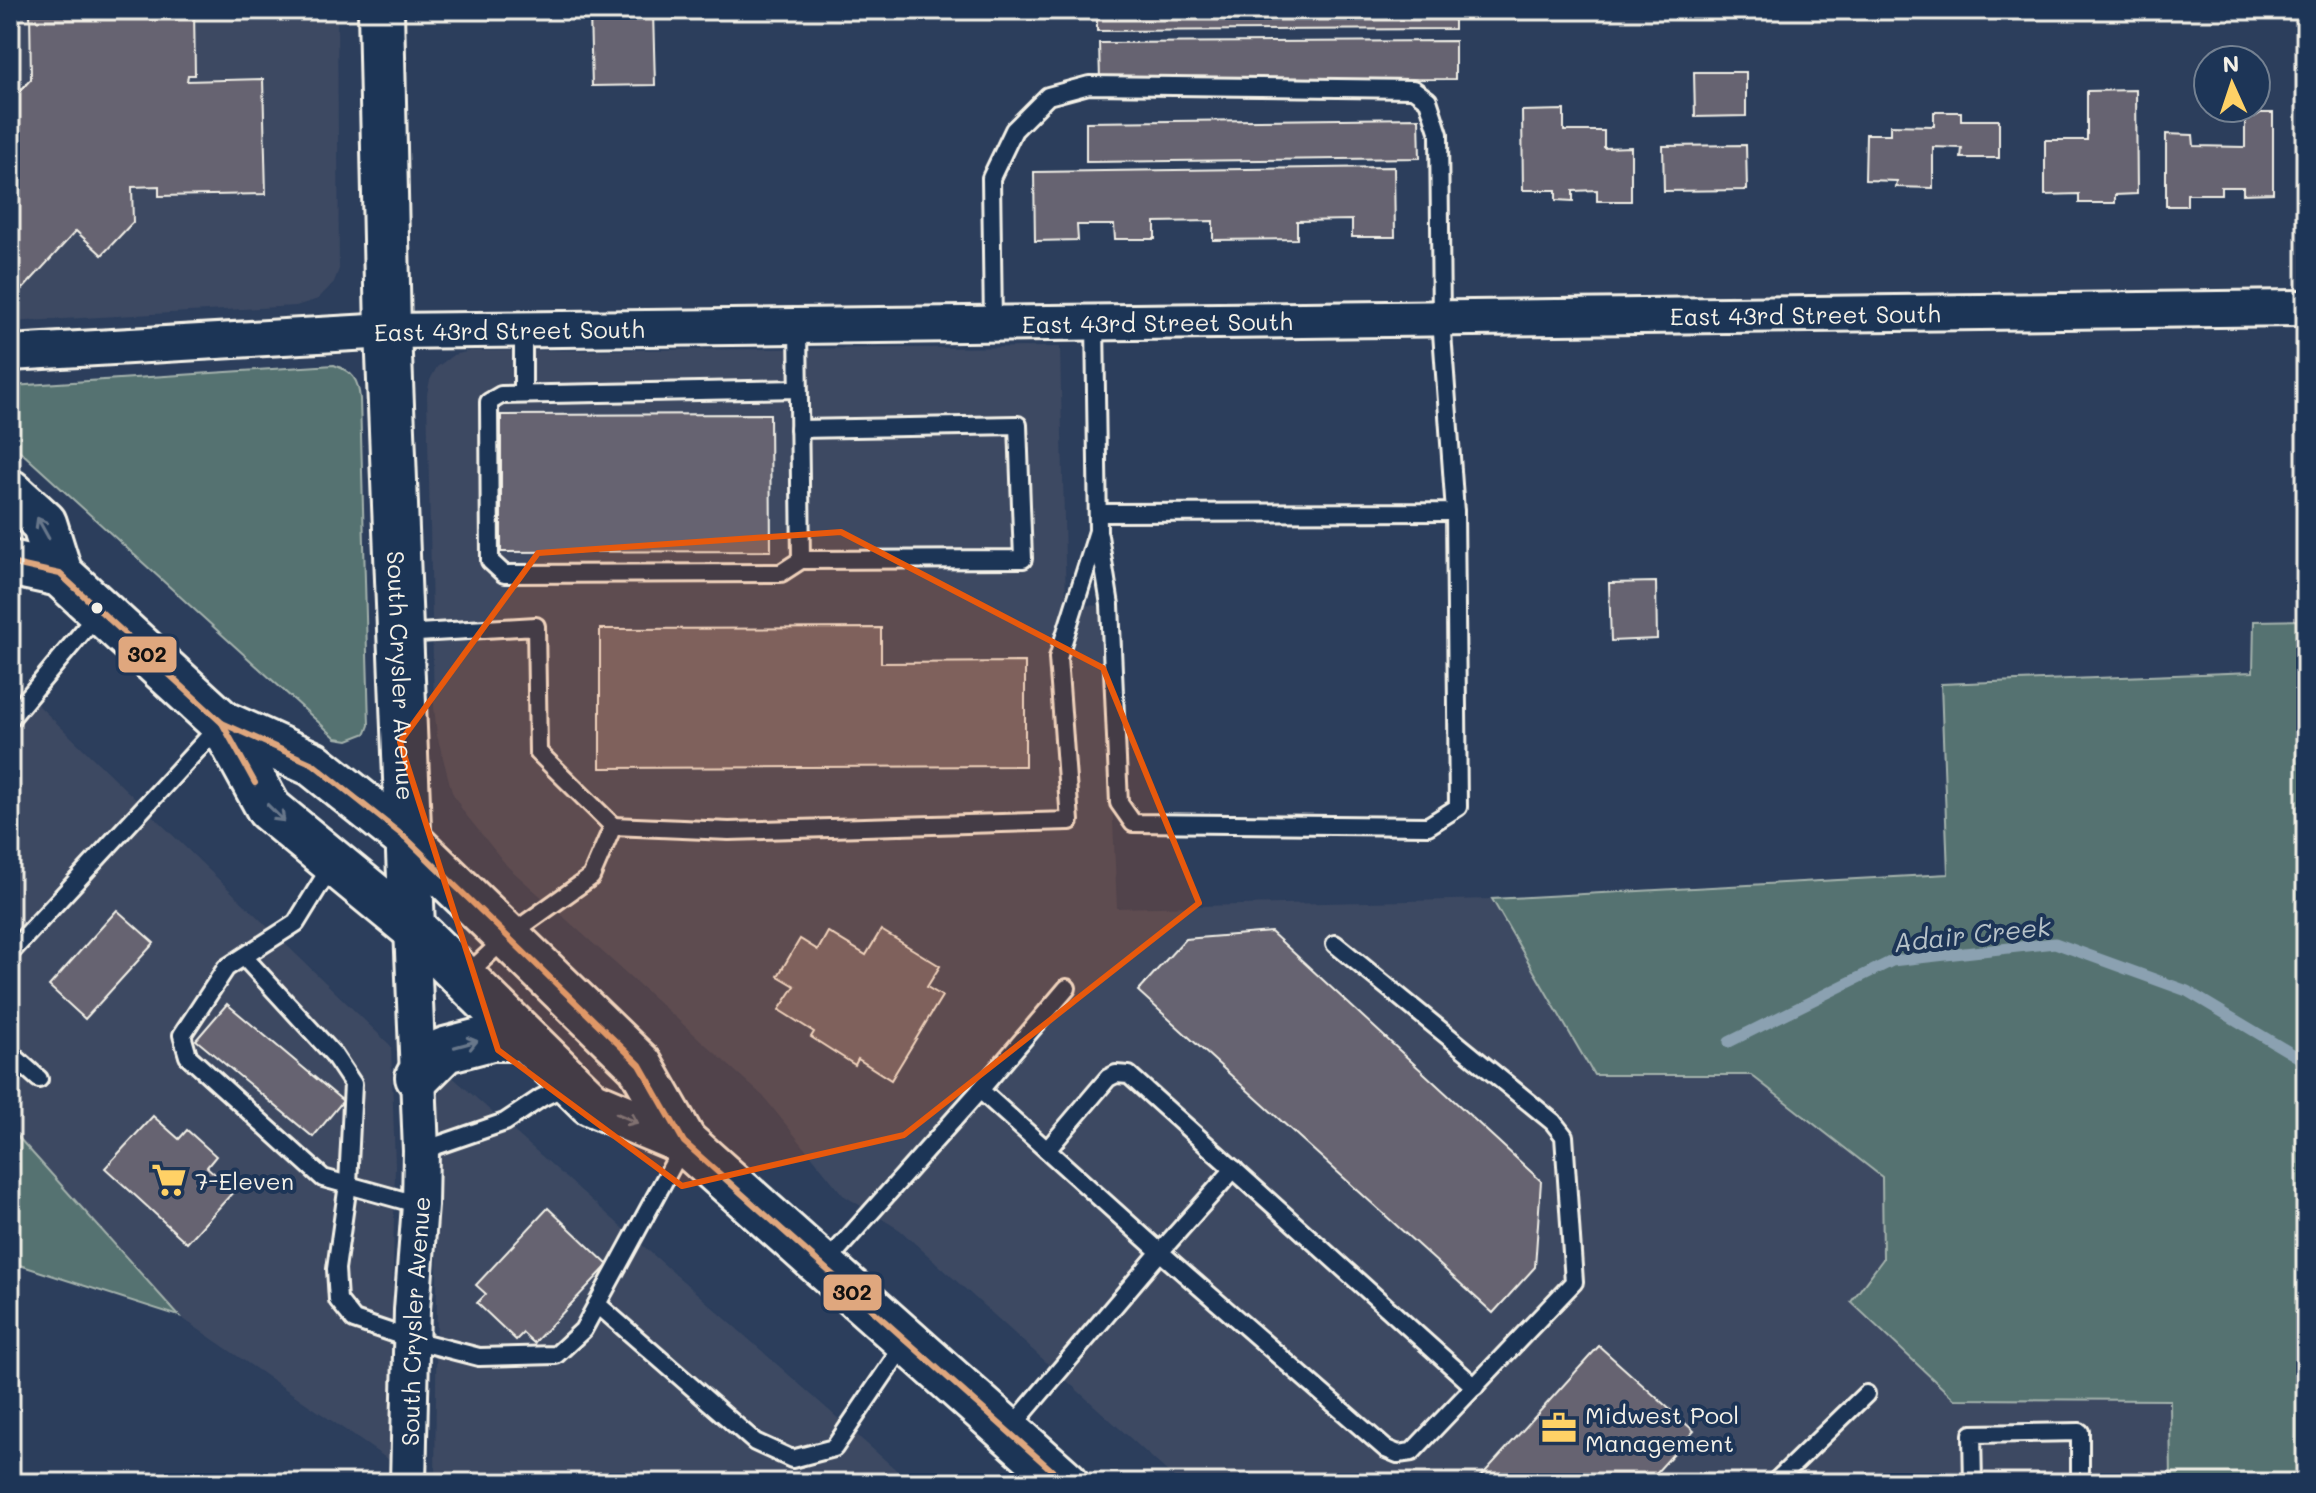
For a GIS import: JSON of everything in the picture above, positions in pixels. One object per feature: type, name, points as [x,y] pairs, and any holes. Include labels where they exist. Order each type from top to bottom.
[{"type":"main road","name":"South Crysler Avenue","points":[[381,10],[388,331],[412,927]]},
{"type":"main road","points":[[10,492],[44,523],[60,574],[222,723],[313,764],[407,839],[640,1065],[684,1142],[1066,1483]]},
{"type":"main road","points":[[10,563],[60,574]]},
{"type":"main road","points":[[222,723],[269,809],[412,927],[591,1103],[684,1142]]},
{"type":"main road","points":[[418,1077],[445,1050],[491,1038],[524,1038]]},
{"type":"street","name":"East 43rd Street South","points":[[10,353],[388,331],[2306,308]]},
{"type":"street","name":"South Crysler Avenue","points":[[408,1483],[412,1310],[421,1151],[412,927]]},
{"type":"lane","points":[[993,324],[991,178],[1014,130],[1048,96],[1089,85],[1413,89],[1428,100],[1439,134],[1441,319],[1455,512],[1458,807],[1428,826],[1133,823],[1119,803],[1110,605],[1098,531],[1095,322]]},
{"type":"lane","points":[[798,326],[801,560]]},
{"type":"lane","points":[[523,330],[523,394]]},
{"type":"lane","points":[[798,389],[501,395],[489,402],[490,561],[504,574],[781,573],[801,560],[1023,559],[1018,425],[799,429]]},
{"type":"lane","points":[[1098,513],[1455,512]]},
{"type":"lane","points":[[401,634],[536,626],[538,752],[613,826],[729,831],[1070,821],[1058,658],[1098,531]]},
{"type":"lane","points":[[10,719],[100,611]]},
{"type":"lane","points":[[10,953],[222,723]]},
{"type":"lane","points":[[462,979],[508,936],[591,877],[613,826]]},
{"type":"lane","points":[[333,863],[296,923],[226,968],[182,1035],[188,1056],[323,1178],[420,1205]]},
{"type":"lane","points":[[980,1090],[1386,1449],[1398,1454],[1412,1452],[1574,1282],[1564,1136],[1553,1122],[1335,944]]},
{"type":"lane","points":[[244,957],[333,1054],[353,1084],[348,1184],[336,1269],[338,1300],[354,1320],[413,1340],[479,1357],[556,1355],[583,1330],[684,1142]]},
{"type":"lane","points":[[823,1266],[1067,988]]},
{"type":"lane","points":[[10,1053],[39,1079]]},
{"type":"lane","points":[[1047,1150],[1108,1078],[1129,1075],[1475,1387]]},
{"type":"lane","points":[[421,1151],[505,1122],[571,1083]]},
{"type":"lane","points":[[1008,1432],[1234,1169]]},
{"type":"lane","points":[[597,1304],[755,1442],[792,1459],[834,1448],[906,1341]]},
{"type":"lane","points":[[1774,1483],[1866,1394]]},
{"type":"lane","points":[[1973,1483],[1972,1434],[2080,1432],[2080,1483]]},
{"type":"highlighted area","points":[[841,532],[1103,668],[1199,903],[904,1135],[682,1186],[498,1050],[400,742],[538,553]]},
{"type":"shaded area","points":[[10,10],[337,10],[339,269],[334,282],[318,299],[296,306],[10,322]]},
{"type":"shaded area","points":[[1060,347],[1066,604],[1103,606],[1117,908],[1492,899],[1594,1075],[1751,1075],[1882,1177],[1883,1259],[1851,1303],[1953,1399],[2170,1400],[2171,1483],[1180,1483],[900,1230],[843,1195],[763,1096],[508,867],[463,811],[452,792],[437,735],[427,394],[437,367],[453,355],[470,351]]},
{"type":"shaded area","points":[[10,678],[391,1046],[395,1166],[389,1460],[179,1316],[10,1128]]},
{"type":"shaded area","points":[[449,1074],[911,1483],[435,1483],[439,1096]]},
{"type":"green space","points":[[334,365],[353,377],[360,399],[369,725],[366,733],[348,740],[336,738],[10,442],[12,386]]},
{"type":"green space","points":[[2306,620],[2306,1483],[2171,1483],[2170,1400],[1954,1399],[1851,1302],[1883,1259],[1882,1177],[1751,1075],[1594,1075],[1492,899],[1948,874],[1941,684],[2253,672],[2254,621]]},
{"type":"green space","points":[[10,1128],[179,1316],[10,1262]]},
{"type":"building","points":[[30,10],[194,10],[195,75],[188,75],[187,81],[263,79],[266,194],[159,196],[159,186],[132,187],[133,222],[102,255],[76,231],[23,289],[10,277],[10,102],[31,79]]},
{"type":"building","points":[[1097,10],[1454,10],[1454,29],[1097,31]]},
{"type":"building","points":[[653,12],[655,85],[592,86],[590,14]]},
{"type":"building","points":[[1455,41],[1455,79],[1100,80],[1099,43]]},
{"type":"building","points":[[1694,72],[1746,72],[1746,116],[1695,117]]},
{"type":"building","points":[[2136,90],[2137,194],[2115,195],[2115,203],[2079,203],[2079,194],[2045,195],[2045,140],[2087,140],[2087,91]]},
{"type":"building","points":[[1564,110],[1564,131],[1604,131],[1604,148],[1631,147],[1631,201],[1597,201],[1597,190],[1573,191],[1573,201],[1556,200],[1556,190],[1523,190],[1522,111]]},
{"type":"building","points":[[1934,112],[1961,112],[1961,120],[1999,120],[1999,158],[1961,158],[1962,148],[1933,147],[1933,188],[1896,187],[1897,181],[1865,180],[1866,134],[1890,134],[1890,125],[1934,126]]},
{"type":"building","points":[[2273,113],[2273,193],[2243,194],[2243,187],[2221,187],[2221,194],[2187,194],[2187,206],[2166,206],[2166,134],[2193,135],[2194,146],[2245,147],[2245,124],[2272,124]]},
{"type":"building","points":[[1419,118],[1420,158],[1086,162],[1086,122]]},
{"type":"building","points":[[1746,145],[1747,190],[1664,191],[1663,146]]},
{"type":"building","points":[[1394,167],[1395,237],[1352,237],[1352,220],[1297,221],[1297,239],[1213,240],[1213,221],[1155,222],[1155,239],[1115,239],[1114,225],[1077,225],[1078,240],[1035,241],[1034,172]]},
{"type":"building","points":[[770,414],[771,551],[501,552],[501,415]]},
{"type":"building","points":[[1656,582],[1657,639],[1611,641],[1609,583]]},
{"type":"building","points":[[881,628],[881,663],[1025,662],[1025,766],[600,768],[600,629]]},
{"type":"building","points":[[117,910],[154,943],[85,1019],[49,986]]},
{"type":"building","points":[[881,930],[940,966],[927,987],[942,996],[891,1080],[858,1059],[855,1065],[811,1037],[814,1032],[779,1010],[795,986],[778,976],[800,939],[818,950],[828,932],[866,955]]},
{"type":"building","points":[[1271,932],[1541,1181],[1535,1267],[1493,1313],[1138,991],[1185,939]]},
{"type":"building","name":"7-Eleven","points":[[227,1004],[343,1101],[313,1137],[196,1040]]},
{"type":"building","name":"7-Eleven","points":[[153,1116],[179,1139],[187,1130],[216,1156],[207,1167],[234,1191],[187,1243],[105,1168]]},
{"type":"building","points":[[548,1208],[608,1265],[534,1343],[523,1333],[516,1340],[477,1303],[486,1294],[476,1285]]},
{"type":"building","points":[[1599,1346],[1694,1431],[1647,1483],[1475,1483]]},
{"type":"waterway","name":"Adair Creek","points":[[1729,1042],[1892,961],[2055,943],[2187,991],[2306,1062]]},
{"type":"transit line","name":"302","points":[[10,563],[60,574],[222,723],[255,783]]},
{"type":"transit line","name":"302","points":[[222,723],[313,764],[407,839],[640,1065],[684,1142],[1066,1483]]},
{"type":"place","name":"7-Eleven","points":[[169,1180]]},
{"type":"place","name":"Midwest Pool Management","points":[[1559,1428]]}]
